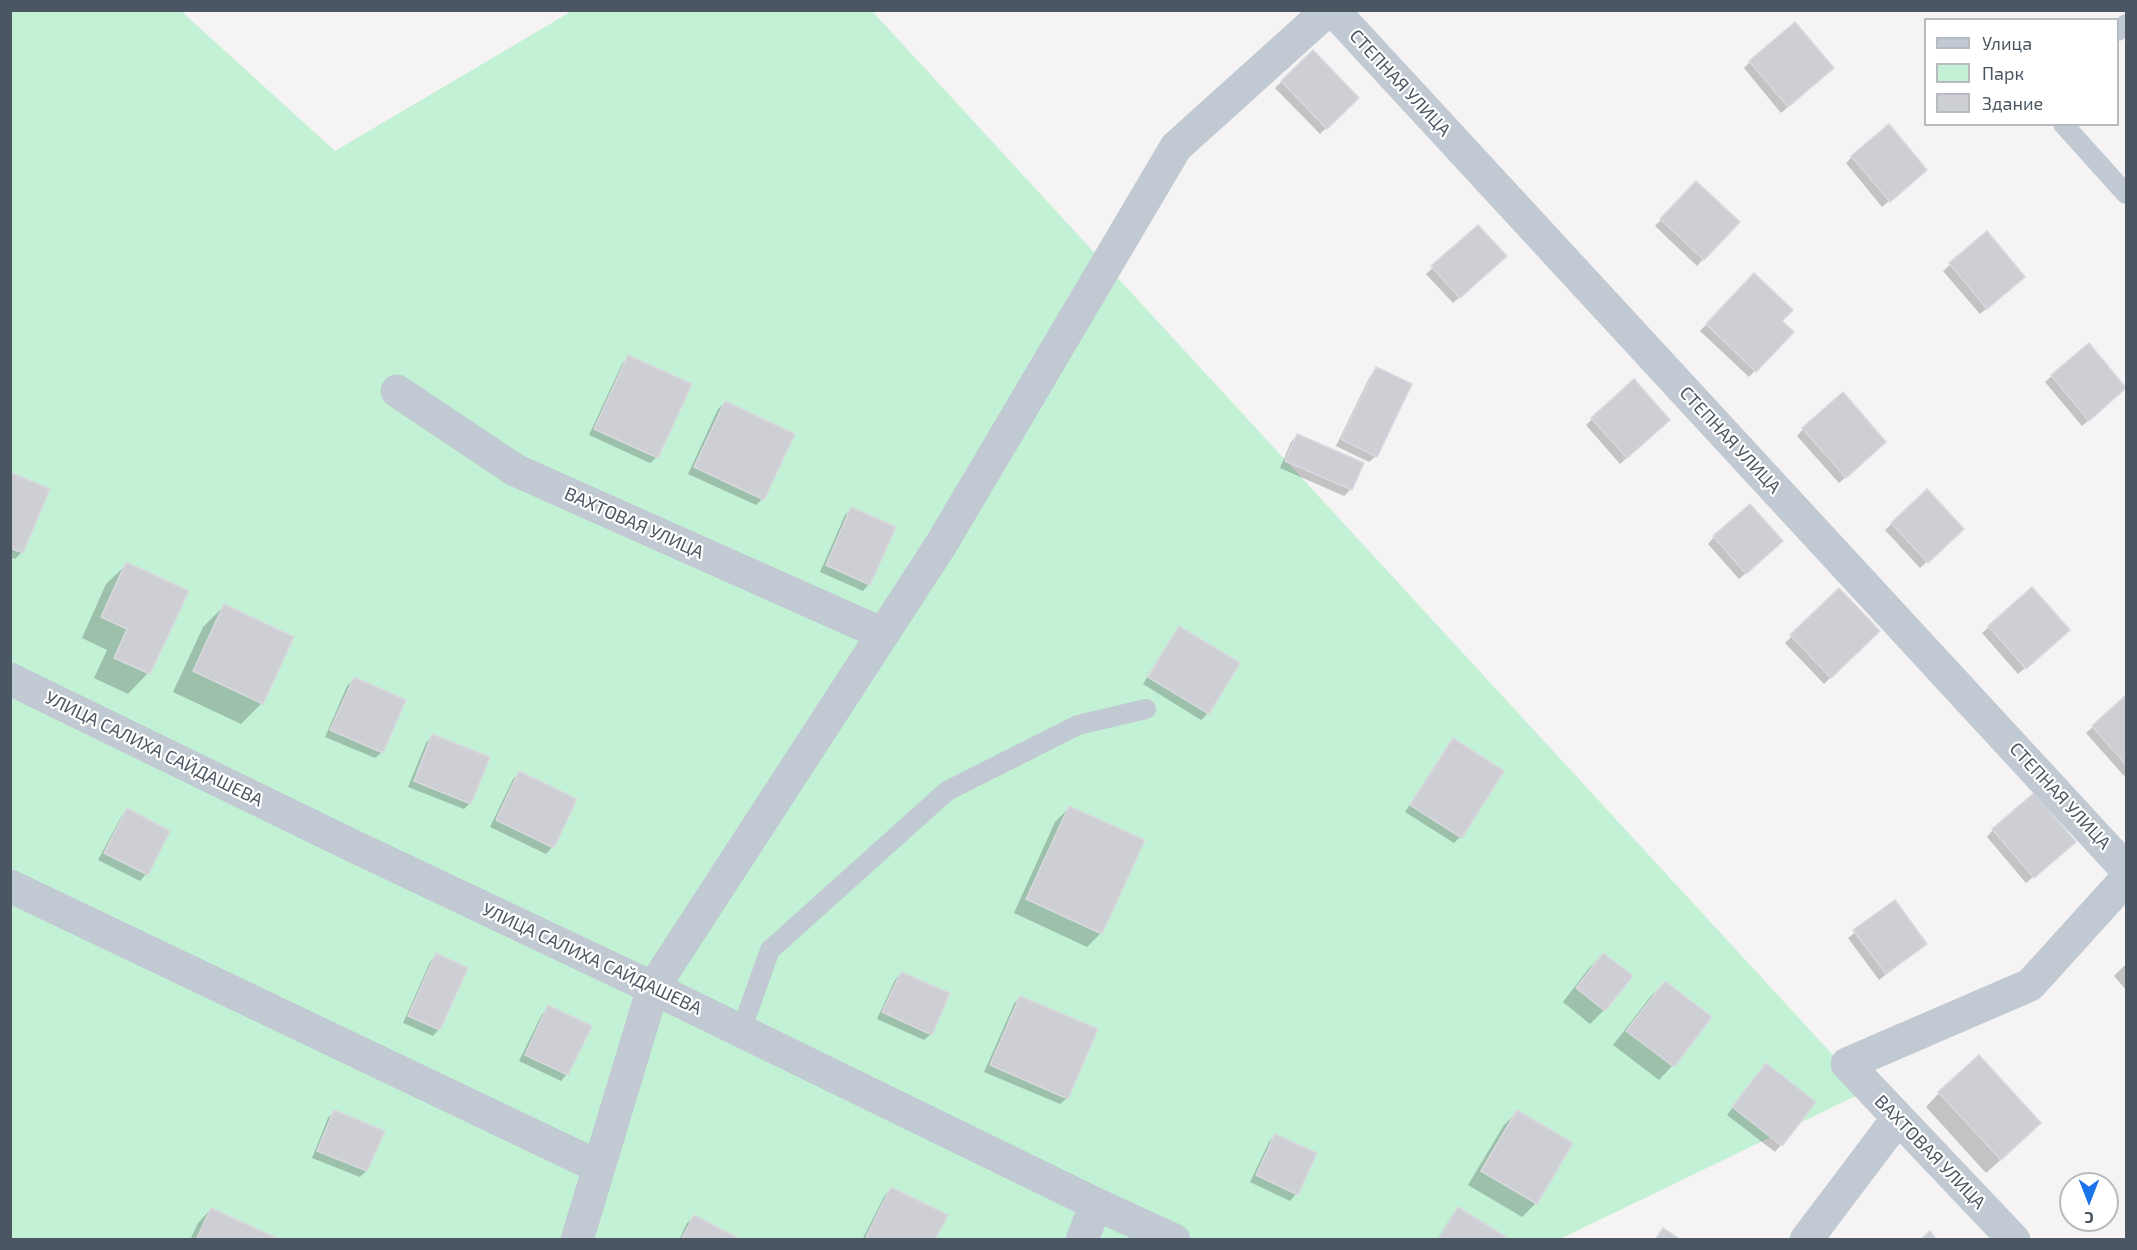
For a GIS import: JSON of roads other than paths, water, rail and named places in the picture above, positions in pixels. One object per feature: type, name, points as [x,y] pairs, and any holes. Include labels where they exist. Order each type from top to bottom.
[{"type":"street","points":[[577,1239],[653,988],[942,543],[1176,147],[1328,10]]},
{"type":"street","name":"СТЕПНАЯ УЛИЦА","points":[[1333,10],[2127,869]]},
{"type":"street","name":"ВАХТОВАЯ УЛИЦА","points":[[397,391],[515,470],[883,634]]},
{"type":"street","name":"УЛИЦА САЛИХА САЙДАШЕВА","points":[[10,679],[1096,1204],[1174,1239]]},
{"type":"street","name":"ВАХТОВАЯ УЛИЦА","points":[[2014,1239],[1847,1064],[2030,985],[2127,879]]},
{"type":"street","points":[[10,886],[599,1167]]},
{"type":"street","points":[[1806,1239],[1898,1118]]},
{"type":"street","points":[[1082,1239],[1096,1204]]},
{"type":"lane","points":[[2065,126],[2127,194]]},
{"type":"lane","points":[[741,1031],[770,950],[947,791],[1078,725],[1146,709]]}]
